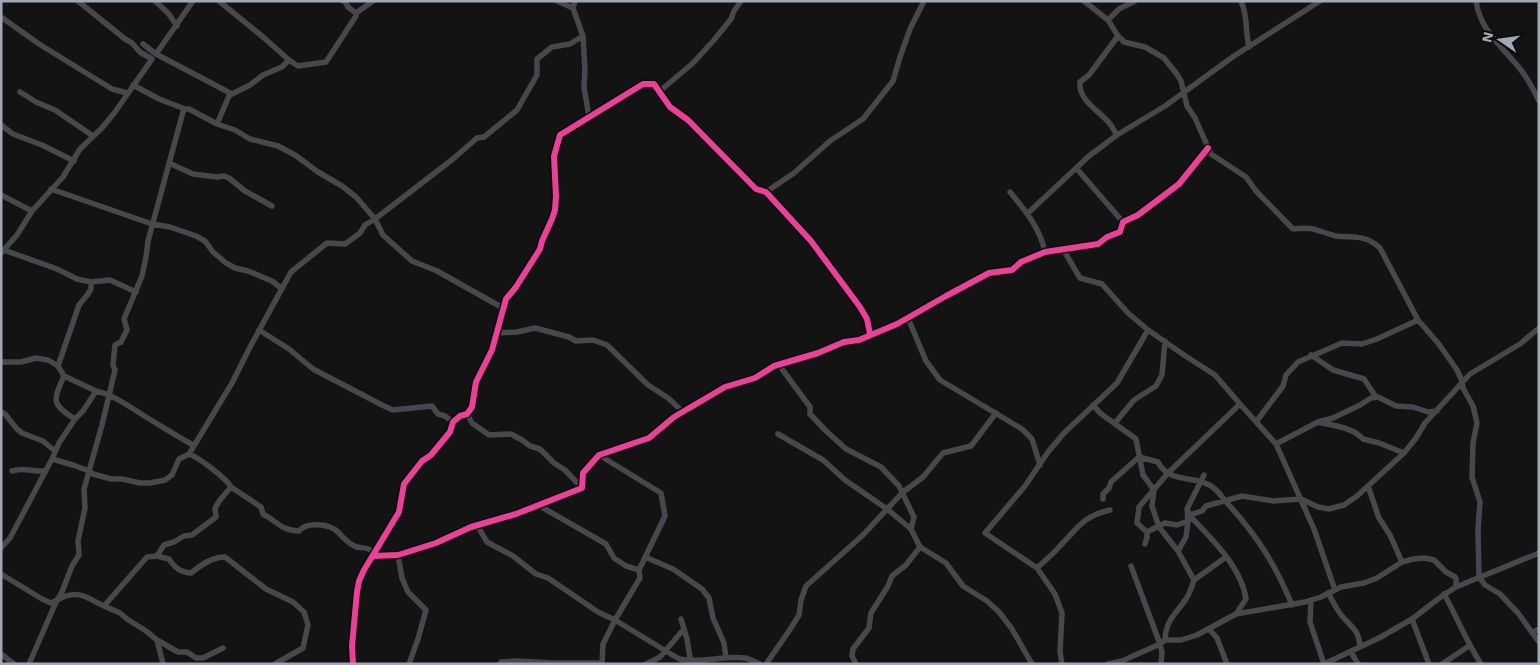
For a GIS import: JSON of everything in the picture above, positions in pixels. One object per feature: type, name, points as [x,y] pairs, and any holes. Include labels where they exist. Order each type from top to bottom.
[{"type":"street","points":[[155,1],[168,13],[177,26]]},
{"type":"street","points":[[156,54],[193,1]]},
{"type":"street","points":[[219,1],[298,66],[326,62],[356,16],[356,13],[373,1]]},
{"type":"street","points":[[343,1],[356,13]]},
{"type":"street","points":[[556,1],[574,4],[583,36],[584,87],[589,117]]},
{"type":"street","points":[[660,92],[714,40],[731,20],[734,11],[741,1]]},
{"type":"street","points":[[766,192],[794,173],[830,141],[863,119],[893,81],[903,48],[924,1]]},
{"type":"street","points":[[1084,1],[1108,20],[1124,42],[1151,50],[1164,58],[1181,81],[1187,106],[1195,118],[1211,154],[1246,177],[1256,191],[1293,229],[1311,228],[1338,236],[1365,238],[1374,242],[1380,248],[1418,320],[1450,360],[1462,381],[1462,388],[1473,406],[1477,422],[1473,443],[1472,477],[1480,502],[1478,530],[1479,577],[1485,586],[1500,594],[1518,612],[1539,642]]},
{"type":"street","points":[[1108,20],[1119,9],[1135,1]]},
{"type":"street","points":[[1241,1],[1246,17],[1249,47]]},
{"type":"street","points":[[1028,213],[1089,156],[1117,135],[1166,106],[1249,47],[1320,1]]},
{"type":"street","points":[[1476,1],[1478,14],[1483,24],[1521,70],[1539,101]]},
{"type":"street","points":[[81,2],[132,42],[140,52],[152,59],[115,112],[80,149],[63,176],[32,211],[17,235],[3,251],[57,269],[77,279],[91,282],[110,280],[136,292]]},
{"type":"street","points":[[1,17],[39,44],[112,89],[127,93]]},
{"type":"street","points":[[52,460],[111,479],[122,479],[140,483],[165,480],[172,475],[179,460],[189,454],[232,383],[292,272],[326,244],[345,244],[360,233],[365,225],[453,159],[477,138],[484,138],[518,110],[537,75],[537,59],[552,47],[570,44],[583,36]]},
{"type":"street","points":[[1117,135],[1110,124],[1092,108],[1081,93],[1080,82],[1088,75],[1118,36]]},
{"type":"street","points":[[142,44],[156,54],[232,94]]},
{"type":"street","points":[[217,124],[229,96],[250,85],[263,75],[282,67],[289,60]]},
{"type":"street","points":[[353,664],[352,646],[357,592],[364,570],[399,512],[404,484],[450,432],[453,422],[460,416],[467,414],[472,407],[476,382],[492,350],[506,299],[516,287],[540,249],[555,210],[554,156],[560,134],[643,84],[654,84],[670,107],[688,120],[756,189],[766,192],[811,241],[860,307],[867,319],[870,334]]},
{"type":"street","points":[[134,85],[159,99],[189,109],[250,139],[278,146],[295,155],[356,197],[375,219],[383,235],[412,261],[437,271],[503,308]]},
{"type":"street","points":[[20,92],[36,102],[55,110],[93,136]]},
{"type":"street","points":[[29,664],[79,555],[78,541],[85,508],[84,488],[102,426],[115,370],[113,365],[115,345],[121,342],[125,336],[127,327],[124,319],[136,292],[144,266],[152,224],[185,109]]},
{"type":"street","points":[[1,125],[13,134],[42,144],[74,161]]},
{"type":"street","points":[[582,488],[583,472],[599,455],[649,438],[682,411],[725,387],[754,378],[774,366],[818,354],[844,342],[859,340],[897,324],[989,273],[1012,270],[1021,262],[1045,252],[1098,244],[1107,237],[1120,232],[1123,222],[1138,215],[1179,184],[1208,148]]},
{"type":"street","points":[[169,163],[193,174],[229,178],[245,191],[272,206]]},
{"type":"street","points":[[1077,169],[1123,222]]},
{"type":"street","points":[[51,189],[152,224],[170,227],[196,236],[205,241],[213,252],[226,263],[272,281],[282,289]]},
{"type":"street","points":[[1010,192],[1028,213],[1043,241],[1045,252]]},
{"type":"street","points":[[1,196],[32,211]]},
{"type":"street","points":[[1063,249],[1080,278],[1102,284],[1128,313],[1148,330],[1214,375],[1276,444],[1314,529],[1335,590]]},
{"type":"street","points":[[58,366],[79,305],[88,294],[91,282]]},
{"type":"street","points":[[908,318],[926,361],[940,380],[1022,429],[1032,438],[1040,465]]},
{"type":"street","points":[[1256,422],[1283,386],[1286,375],[1298,362],[1342,343],[1362,344],[1385,336],[1418,320]]},
{"type":"street","points":[[497,333],[517,332],[535,328],[576,341],[593,340],[607,345],[648,385],[668,398],[682,411]]},
{"type":"street","points":[[1178,551],[1186,536],[1193,514],[1202,511],[1206,506],[1242,496],[1272,501],[1301,499],[1318,507],[1329,509],[1344,505],[1357,496],[1404,453],[1425,423],[1462,381],[1470,374],[1520,344],[1539,328]]},
{"type":"street","points":[[259,330],[289,349],[313,369],[382,405],[393,410],[432,406],[438,414],[445,416],[453,422]]},
{"type":"street","points":[[1062,664],[1060,652],[1062,613],[1055,594],[1037,568],[985,533],[1025,486],[1048,452],[1064,433],[1117,383],[1148,330]]},
{"type":"street","points":[[1115,423],[1134,400],[1156,386],[1162,375],[1164,341]]},
{"type":"street","points":[[1312,355],[1333,370],[1364,378],[1376,397],[1396,406],[1413,407],[1428,412],[1436,411]]},
{"type":"street","points":[[1,362],[21,362],[36,358],[48,360],[58,366],[64,376],[96,392],[108,395],[193,445]]},
{"type":"street","points":[[782,365],[782,369],[810,408],[810,414],[825,430],[846,448],[882,467],[899,486],[914,517],[912,529]]},
{"type":"street","points":[[64,376],[56,399],[61,410],[75,418]]},
{"type":"street","points":[[1,548],[10,538],[31,501],[52,460],[54,452],[75,418],[83,411],[96,392]]},
{"type":"street","points":[[1276,444],[1318,422],[1333,418],[1376,397]]},
{"type":"street","points":[[1147,532],[1137,523],[1138,507],[1168,473],[1240,404]]},
{"type":"street","points":[[1093,405],[1100,413],[1136,439],[1143,475],[1154,490],[1152,506],[1159,527],[1178,551],[1194,580]]},
{"type":"street","points":[[1,412],[22,433],[43,442],[54,452]]},
{"type":"street","points":[[766,664],[799,615],[801,600],[806,586],[838,556],[850,548],[902,493],[923,477],[943,454],[971,446],[996,413]]},
{"type":"street","points":[[467,414],[472,423],[489,434],[511,434],[530,446],[540,449],[554,463],[565,470],[582,488]]},
{"type":"street","points":[[1318,422],[1353,431],[1363,439],[1379,442],[1404,453]]},
{"type":"street","points":[[778,434],[823,460],[845,480],[912,529],[920,547],[946,563],[963,586],[988,601],[999,612],[1012,629],[1032,664]]},
{"type":"street","points":[[189,454],[216,473],[231,487],[261,507],[263,514],[272,518],[288,531],[299,531],[302,527],[311,524],[326,527],[338,532],[341,537],[356,547],[363,546],[373,554],[398,555],[436,543],[477,525],[516,514],[582,488]]},
{"type":"street","points":[[500,664],[502,662],[516,661],[602,664],[604,644],[615,620],[640,578],[639,570],[665,516],[661,492],[599,455]]},
{"type":"street","points":[[1139,457],[1158,462],[1161,468],[1173,476],[1206,482],[1216,490],[1247,525],[1272,562],[1292,605]]},
{"type":"street","points":[[1103,499],[1103,494],[1109,488],[1111,482],[1139,457]]},
{"type":"street","points":[[12,471],[21,468],[30,471],[45,471]]},
{"type":"street","points":[[1204,475],[1187,509],[1190,519],[1235,568],[1245,590],[1246,599],[1236,614]]},
{"type":"street","points":[[1368,486],[1379,518],[1390,534],[1402,562]]},
{"type":"street","points":[[157,556],[164,545],[184,536],[192,535],[216,517],[215,508],[231,487]]},
{"type":"street","points":[[538,505],[606,544],[614,558],[626,566],[639,570]]},
{"type":"street","points":[[1037,568],[1060,547],[1082,521],[1099,512],[1110,510]]},
{"type":"street","points":[[1147,532],[1165,522],[1177,525],[1190,519]]},
{"type":"street","points":[[477,525],[487,542],[512,556],[536,574],[548,578],[598,612],[615,620],[680,659],[691,663],[726,658],[760,664]]},
{"type":"street","points":[[1145,544],[1147,532]]},
{"type":"street","points":[[856,664],[852,656],[853,649],[869,628],[871,613],[892,576],[906,565],[920,547]]},
{"type":"street","points":[[1311,600],[1310,622],[1324,664],[1381,637],[1412,619],[1456,586],[1539,552]]},
{"type":"street","points":[[398,555],[402,578],[408,592],[426,610],[409,664]]},
{"type":"street","points":[[104,606],[147,557],[157,556],[169,559],[176,569],[191,573],[201,565],[217,557],[224,557],[266,589],[293,602],[304,612],[308,625],[303,648],[275,664]]},
{"type":"street","points":[[645,557],[672,569],[702,589],[709,598],[713,618],[724,642],[726,658]]},
{"type":"street","points":[[1161,664],[1162,642],[1170,618],[1187,598],[1194,580],[1226,557]]},
{"type":"street","points":[[1108,664],[1122,661],[1162,642],[1181,640],[1197,635],[1236,614],[1292,605],[1311,600],[1341,588],[1364,583],[1377,578],[1402,562],[1413,559],[1425,558],[1434,560],[1446,572],[1455,577],[1456,586]]},
{"type":"street","points":[[1131,566],[1162,642]]},
{"type":"street","points":[[1,574],[51,603],[65,596],[80,595],[89,597],[120,613],[146,630],[157,640],[178,652],[187,652],[196,658],[207,657],[224,648]]},
{"type":"street","points":[[1328,594],[1343,618],[1356,630],[1359,635],[1360,647]]},
{"type":"street","points":[[1444,594],[1453,609],[1469,646],[1481,664]]},
{"type":"street","points":[[681,619],[691,663]]},
{"type":"street","points":[[1412,619],[1429,664]]},
{"type":"street","points":[[646,664],[660,657],[684,629]]},
{"type":"street","points":[[1210,629],[1217,638],[1227,664]]},
{"type":"street","points":[[1532,633],[1539,629]]},
{"type":"street","points":[[157,640],[164,664]]},
{"type":"street","points":[[1442,664],[1469,646]]},
{"type":"street","points":[[1351,652],[1358,664]]},
{"type":"street","points":[[1,654],[14,664]]},
{"type":"street","points":[[194,664],[201,658]]},
{"type":"cycle path","points":[[353,664],[352,646],[359,581],[399,512],[404,484],[422,461],[431,455],[450,432],[453,422],[460,416],[467,414],[472,407],[476,382],[492,350],[506,299],[516,287],[540,249],[555,210],[554,156],[560,135],[643,84],[654,84],[670,107],[688,120],[756,189],[766,192],[811,241],[860,307],[867,319],[870,334]]},
{"type":"cycle path","points":[[373,556],[398,555],[436,543],[471,527],[516,514],[582,488],[583,473],[599,455],[649,438],[674,417],[725,387],[755,378],[774,366],[818,353],[844,342],[859,340],[897,324],[989,273],[1012,270],[1021,262],[1045,252],[1098,244],[1107,237],[1120,232],[1123,222],[1138,215],[1179,184],[1208,148]]}]
